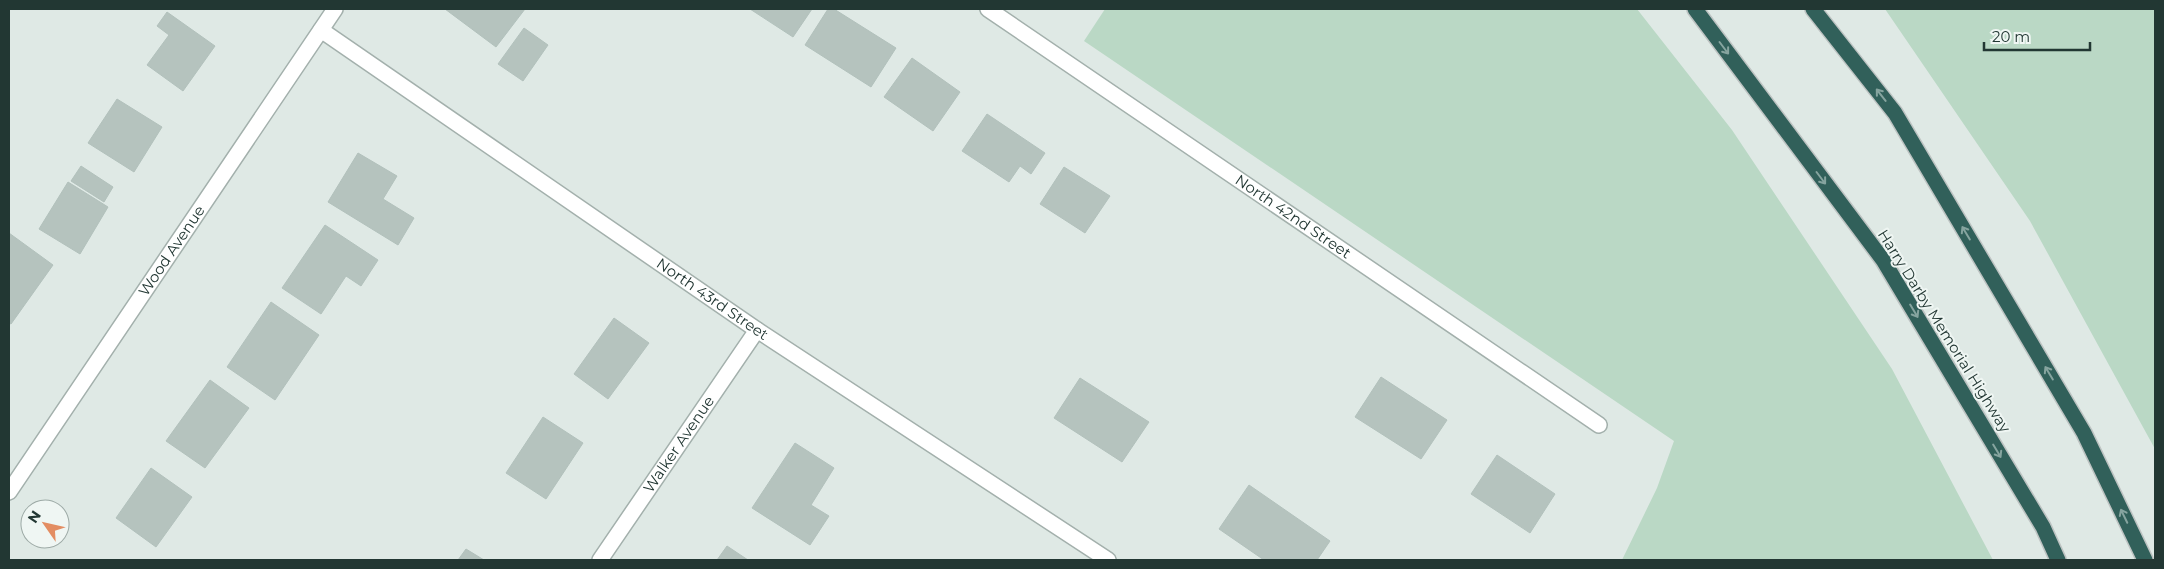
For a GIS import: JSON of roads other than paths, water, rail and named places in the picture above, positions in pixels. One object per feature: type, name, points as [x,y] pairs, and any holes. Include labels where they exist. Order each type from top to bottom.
[{"type":"highway","name":"Harry Darby Memorial Highway","points":[[1695,9],[1883,260],[2043,527],[2058,560]]},
{"type":"highway","points":[[1813,9],[1895,113],[2084,433],[2146,560]]},
{"type":"street","name":"Wood Avenue","points":[[9,492],[335,9]]},
{"type":"street","name":"North 42nd Street","points":[[988,9],[1599,425]]},
{"type":"street","name":"North 43rd Street","points":[[321,30],[757,330],[1108,560]]},
{"type":"street","name":"Walker Avenue","points":[[600,560],[757,330]]}]
